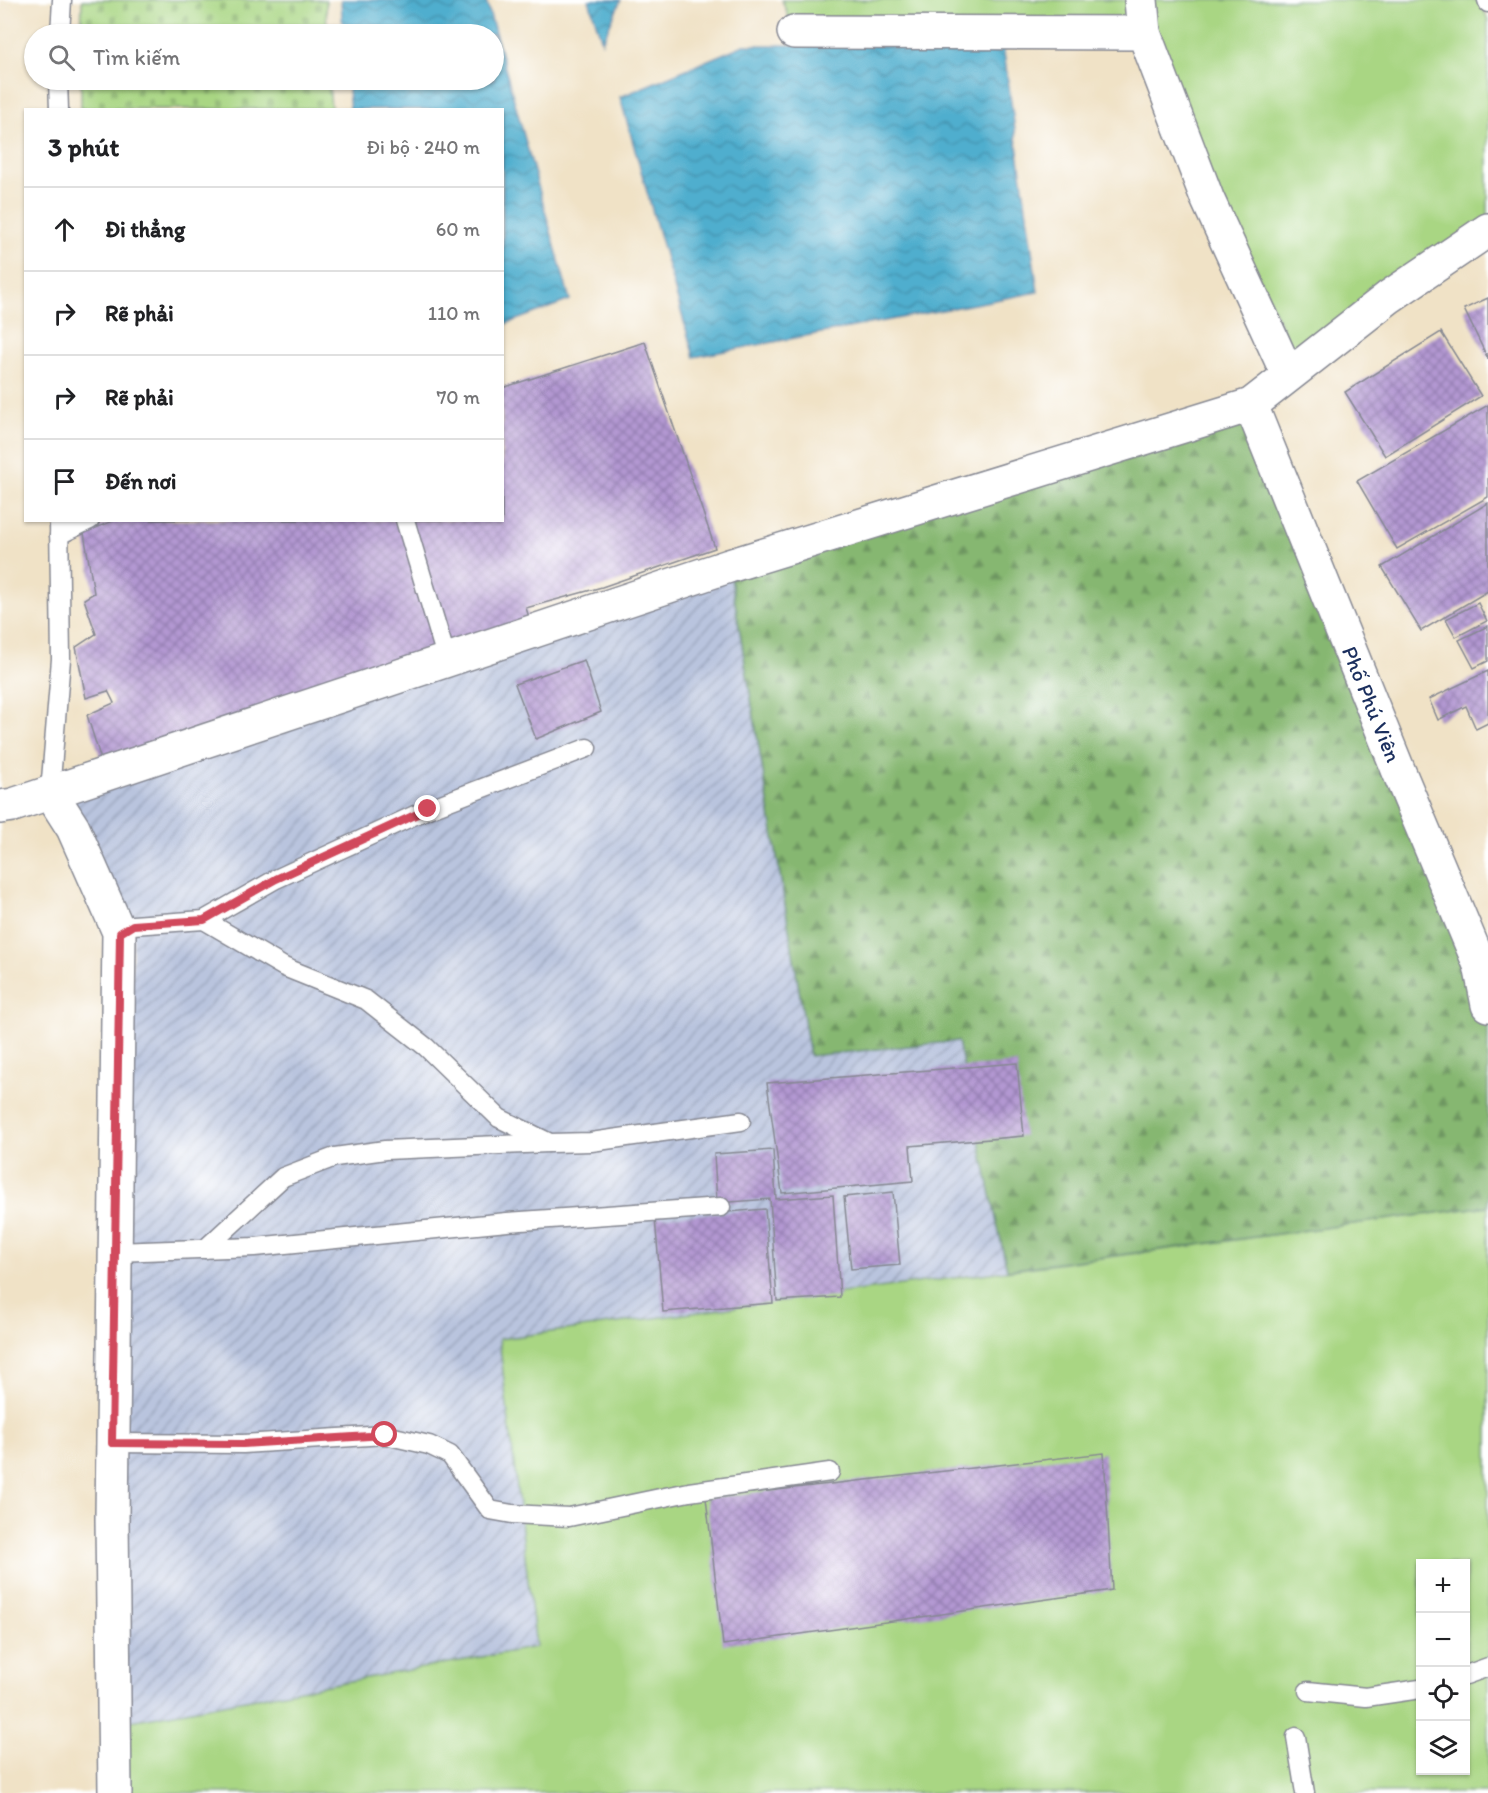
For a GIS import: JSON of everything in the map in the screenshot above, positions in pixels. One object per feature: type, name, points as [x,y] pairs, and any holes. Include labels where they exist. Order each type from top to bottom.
[{"type":"street","points":[[1141,0],[1144,33],[1207,198],[1287,375]]},
{"type":"street","points":[[794,32],[1144,33]]},
{"type":"street","points":[[0,807],[729,566],[1251,405],[1389,297],[1488,230]]},
{"type":"street","name":"Phố Phú Viên","points":[[1251,405],[1400,772],[1479,937],[1480,965],[1488,1005]]},
{"type":"street","points":[[50,792],[73,828],[120,933],[112,1443],[115,1793]]},
{"type":"lane","points":[[61,24],[62,0]]},
{"type":"lane","points":[[58,90],[59,108]]},
{"type":"lane","points":[[50,792],[61,659],[59,528],[82,522]]},
{"type":"lane","points":[[406,522],[447,660]]},
{"type":"lane","points":[[120,933],[133,925],[204,920],[276,879],[428,809],[587,748]]},
{"type":"lane","points":[[204,920],[284,967],[366,1000],[426,1047],[499,1118],[550,1143]]},
{"type":"lane","points":[[205,1249],[283,1177],[335,1157],[385,1150],[591,1142],[741,1121]]},
{"type":"lane","points":[[115,1252],[267,1246],[507,1221],[721,1206]]},
{"type":"lane","points":[[112,1443],[243,1444],[385,1435],[429,1445],[450,1455],[490,1510],[512,1514],[569,1517],[689,1492],[830,1472]]},
{"type":"lane","points":[[1470,1674],[1488,1667]]},
{"type":"lane","points":[[1308,1691],[1366,1697],[1416,1690]]},
{"type":"lane","points":[[1296,1737],[1305,1793]]},
{"type":"shaded area","points":[[729,566],[810,1056],[958,1041],[1007,1270],[500,1339],[536,1647],[114,1724],[133,925],[50,792]]},
{"type":"green space","points":[[82,0],[326,0],[327,24],[81,24]]},
{"type":"green space","points":[[782,0],[1480,0],[1488,20],[1488,232],[1300,366],[1144,33],[794,32]]},
{"type":"green space","points":[[81,90],[330,90],[331,108],[81,108]]},
{"type":"green space","points":[[1251,405],[1470,939],[1488,1022],[1488,1206],[1007,1270],[958,1041],[810,1056],[729,566]]},
{"type":"green space","points":[[1488,1206],[1488,1793],[115,1793],[114,1724],[536,1647],[499,1339]]},
{"type":"water","points":[[341,0],[486,0],[493,24],[342,24]]},
{"type":"water","points":[[589,0],[621,0],[602,42]]},
{"type":"water","points":[[744,45],[1003,46],[1038,292],[694,357],[620,97]]},
{"type":"water","points":[[504,64],[570,300],[504,325],[504,108],[350,108],[348,90],[504,90]]},
{"type":"building","points":[[1488,298],[1488,359],[1464,309]]},
{"type":"building","points":[[1441,332],[1481,396],[1385,456],[1345,392]]},
{"type":"building","points":[[645,342],[715,548],[602,587],[526,608],[531,623],[101,760],[87,715],[114,703],[108,691],[86,698],[76,647],[96,634],[84,599],[94,593],[84,533],[110,522],[504,522],[504,387]]},
{"type":"building","points":[[1488,405],[1488,497],[1397,549],[1357,481]]},
{"type":"building","points":[[1488,503],[1488,591],[1421,631],[1382,567]]},
{"type":"building","points":[[1478,603],[1487,621],[1456,637],[1446,619]]},
{"type":"building","points":[[1488,626],[1488,661],[1474,668],[1459,640]]},
{"type":"building","points":[[584,660],[601,712],[536,739],[515,684]]},
{"type":"building","points":[[1488,671],[1488,723],[1476,729],[1466,706],[1438,720],[1429,699]]},
{"type":"building","points":[[1017,1063],[1024,1136],[910,1146],[913,1181],[782,1193],[767,1083]]},
{"type":"building","points":[[773,1150],[776,1199],[833,1195],[840,1297],[777,1301],[770,1199],[717,1203],[714,1154]]},
{"type":"building","points":[[893,1192],[900,1265],[851,1269],[844,1197]]},
{"type":"building","points":[[765,1209],[773,1303],[663,1312],[655,1218]]},
{"type":"building","points":[[1104,1453],[1112,1590],[723,1645],[706,1498]]},
{"type":"route","points":[[385,1435],[243,1444],[112,1443],[120,933],[133,925],[204,920],[276,879],[428,809]]}]
